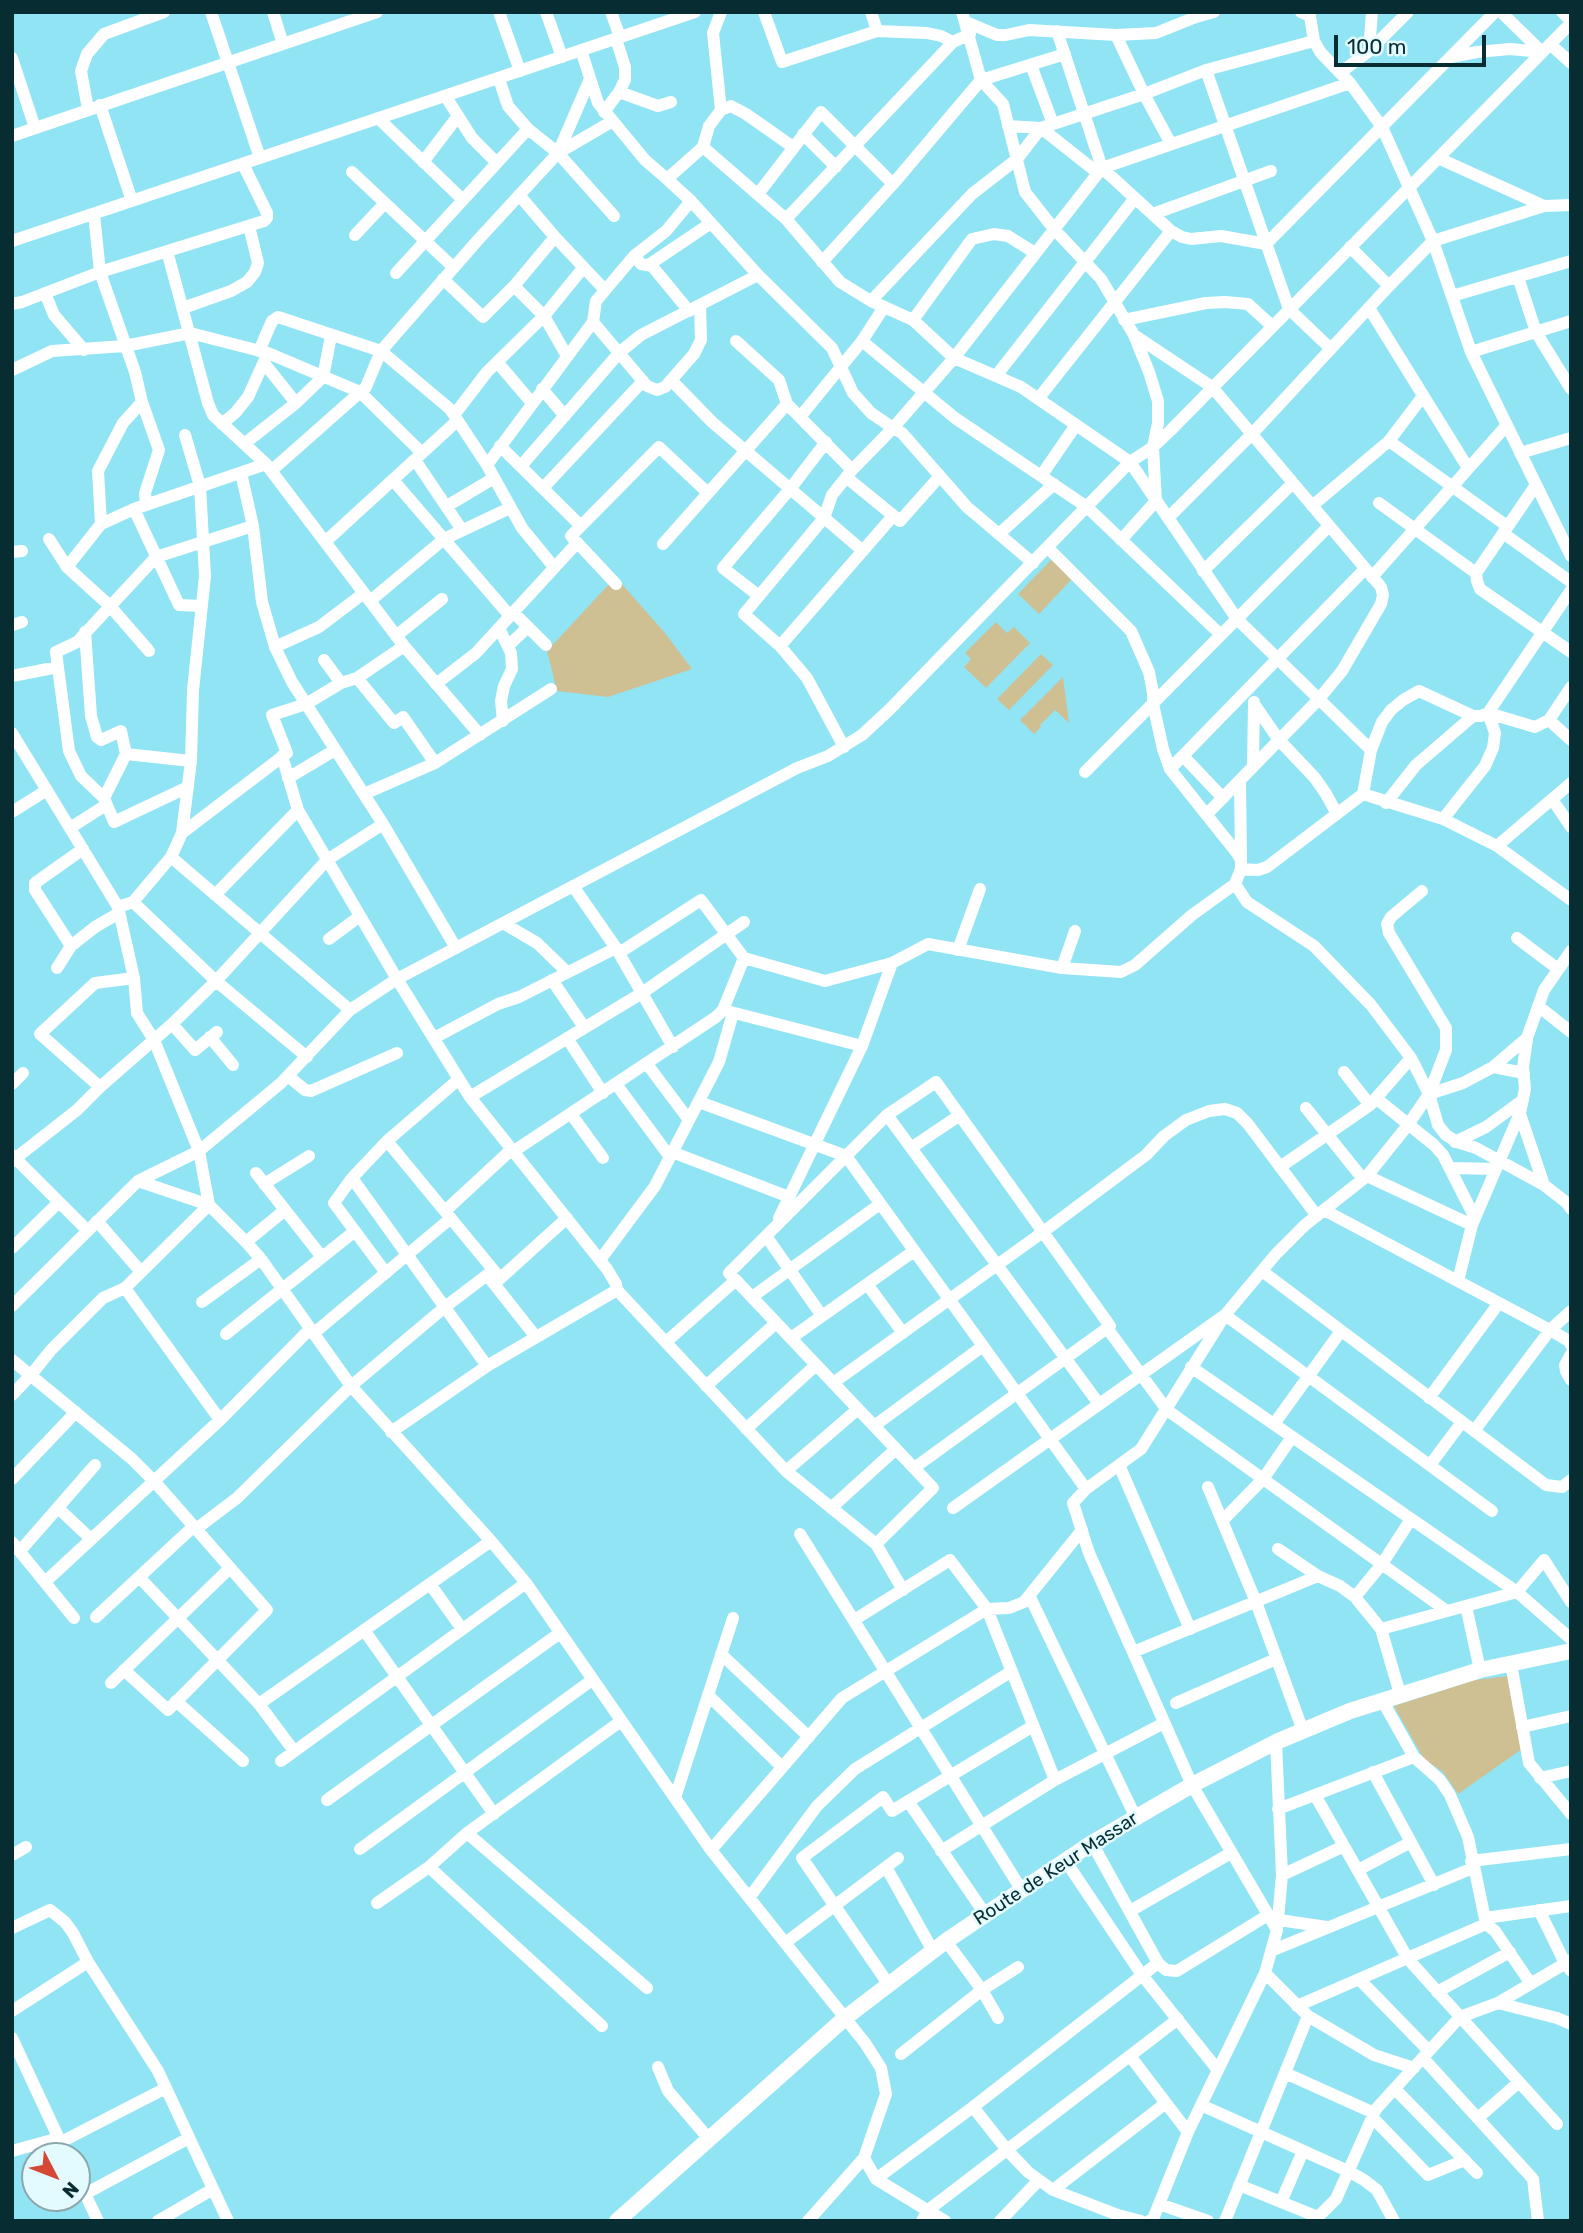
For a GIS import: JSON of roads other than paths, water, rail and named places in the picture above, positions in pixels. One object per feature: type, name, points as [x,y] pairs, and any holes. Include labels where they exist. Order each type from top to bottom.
[{"type":"main road","name":"Route de Keur Massar","points":[[617,2221],[845,2018],[939,1946],[1092,1843],[1192,1785],[1276,1742],[1382,1699],[1480,1670],[1571,1651]]},
{"type":"street","points":[[132,201],[81,71],[87,54],[104,34],[164,12]]},
{"type":"street","points":[[211,12],[260,158]]},
{"type":"street","points":[[273,12],[283,44]]},
{"type":"street","points":[[12,136],[376,12]]},
{"type":"street","points":[[499,12],[520,71]]},
{"type":"street","points":[[546,12],[562,57]]},
{"type":"street","points":[[67,567],[101,524],[200,486],[269,467],[366,387],[382,351],[453,267],[558,153],[608,117],[625,80],[625,67],[611,12]]},
{"type":"street","points":[[12,241],[499,79],[673,16],[695,12]]},
{"type":"street","points":[[721,12],[713,33],[721,110]]},
{"type":"street","points":[[764,12],[782,62],[877,31],[927,33],[953,42]]},
{"type":"street","points":[[870,12],[877,31]]},
{"type":"street","points":[[966,23],[997,35],[1029,30],[1156,33],[1214,12]]},
{"type":"street","points":[[1369,51],[1372,12]]},
{"type":"street","points":[[1340,73],[1369,51],[1408,12]]},
{"type":"street","points":[[1266,244],[1496,12]]},
{"type":"street","points":[[1502,12],[1546,48],[1571,64]]},
{"type":"street","points":[[12,1306],[138,1181],[199,1151],[288,1076],[350,1010],[397,979],[797,768],[828,756],[862,735],[1033,564],[1130,462],[1153,447],[1546,48],[1571,22],[1562,12]]},
{"type":"street","points":[[1306,13],[1314,41],[1321,53],[1350,83],[1382,127],[1433,241],[1471,352],[1571,556]]},
{"type":"street","points":[[786,219],[953,42],[966,23]]},
{"type":"street","points":[[966,23],[981,80],[1003,104],[1025,192],[1054,229],[1101,279],[1134,335],[1158,401],[1158,423],[1153,447],[1156,501],[1121,540]]},
{"type":"street","points":[[1058,31],[1100,170]]},
{"type":"street","points":[[1116,34],[1171,144]]},
{"type":"street","points":[[1008,126],[1047,126],[1206,70],[1314,41]]},
{"type":"street","points":[[1451,57],[1477,52],[1546,48]]},
{"type":"street","points":[[581,50],[597,103],[645,160],[691,201],[758,275],[832,348],[853,393],[871,413],[902,433],[967,507],[1033,564]]},
{"type":"street","points":[[822,262],[893,184],[981,80],[1065,54]]},
{"type":"street","points":[[12,58],[36,128]]},
{"type":"street","points":[[1031,65],[1047,126],[1171,231],[1191,239],[1221,236],[1266,244]]},
{"type":"street","points":[[1206,70],[1289,309],[1331,349]]},
{"type":"street","points":[[499,79],[508,106],[528,129],[558,153],[614,216]]},
{"type":"street","points":[[558,153],[590,79]]},
{"type":"street","points":[[844,747],[807,678],[780,646],[744,614],[824,518],[832,495],[954,358],[1100,170],[1350,83]]},
{"type":"street","points":[[620,92],[658,106],[671,102]]},
{"type":"street","points":[[446,97],[472,138],[497,163]]},
{"type":"street","points":[[667,179],[703,147],[709,126],[721,110],[731,106],[747,114],[793,147]]},
{"type":"street","points":[[758,194],[821,112],[893,184]]},
{"type":"street","points":[[423,162],[458,116]]},
{"type":"street","points":[[379,118],[463,200]]},
{"type":"street","points":[[871,301],[972,194],[1017,159],[1047,126]]},
{"type":"street","points":[[396,272],[528,129]]},
{"type":"street","points":[[803,134],[836,167]]},
{"type":"street","points":[[703,147],[786,219],[841,282],[871,301],[913,320],[954,358],[1021,387],[1130,462],[1237,619],[1371,750]]},
{"type":"street","points":[[1438,158],[1544,206]]},
{"type":"street","points":[[12,304],[100,272],[264,221],[268,213],[243,164]]},
{"type":"street","points":[[352,172],[453,267]]},
{"type":"street","points":[[1153,214],[1271,172]]},
{"type":"street","points":[[519,195],[583,268],[606,290]]},
{"type":"street","points":[[996,376],[1135,198]]},
{"type":"street","points":[[486,465],[593,322],[596,301],[634,256],[666,231],[691,201]]},
{"type":"street","points":[[355,235],[385,203]]},
{"type":"street","points":[[1168,519],[1252,434],[1433,241],[1544,206],[1571,205]]},
{"type":"street","points":[[94,214],[100,272],[159,450],[140,507],[156,557],[179,605],[202,606]]},
{"type":"street","points":[[634,256],[641,264],[650,264],[711,223]]},
{"type":"street","points":[[183,308],[231,291],[247,282],[256,272],[258,262],[249,226]]},
{"type":"street","points":[[1038,399],[1171,231]]},
{"type":"street","points":[[913,320],[972,239],[994,234],[1008,236],[1035,253]]},
{"type":"street","points":[[443,279],[482,317],[514,286],[555,237]]},
{"type":"street","points":[[1350,247],[1389,286]]},
{"type":"street","points":[[167,251],[213,415],[269,467],[400,641],[480,735]]},
{"type":"street","points":[[1452,296],[1571,261]]},
{"type":"street","points":[[593,322],[647,386],[657,390],[665,387],[694,354],[701,340],[694,308],[650,264]]},
{"type":"street","points":[[325,542],[419,456],[456,418],[486,372],[544,316],[583,268]]},
{"type":"street","points":[[521,466],[620,352],[640,335],[758,275]]},
{"type":"street","points":[[1518,276],[1536,332],[1571,389]]},
{"type":"street","points":[[514,286],[544,316],[568,356]]},
{"type":"street","points":[[45,293],[54,315],[84,350]]},
{"type":"street","points":[[1124,320],[1206,303],[1225,302],[1248,304],[1272,326]]},
{"type":"street","points":[[800,417],[862,341],[884,307]]},
{"type":"street","points":[[1369,308],[1468,468]]},
{"type":"street","points":[[222,424],[248,397],[264,356],[272,321],[278,317],[382,351],[450,409],[522,528],[554,567]]},
{"type":"street","points":[[1471,352],[1571,321]]},
{"type":"street","points":[[12,370],[52,351],[125,346],[190,333],[264,356],[360,392],[419,456],[463,530]]},
{"type":"street","points":[[1134,335],[1212,387],[1381,587],[1383,595],[1381,604],[1342,671],[1318,700],[1207,814]]},
{"type":"street","points":[[244,444],[296,403],[323,377],[331,336]]},
{"type":"street","points":[[736,341],[779,380],[787,404],[825,442],[849,474],[900,521],[940,476]]},
{"type":"street","points":[[862,341],[955,418],[1087,508],[1221,635]]},
{"type":"street","points":[[264,356],[296,403]]},
{"type":"street","points":[[498,363],[532,403]]},
{"type":"street","points":[[671,380],[712,422],[863,551]]},
{"type":"street","points":[[543,488],[643,381]]},
{"type":"street","points":[[542,389],[565,416]]},
{"type":"street","points":[[1312,506],[1389,441],[1423,396]]},
{"type":"street","points":[[101,524],[99,471],[123,423],[142,402]]},
{"type":"street","points":[[663,544],[787,404]]},
{"type":"street","points":[[1041,476],[1076,425]]},
{"type":"street","points":[[1170,769],[1276,660],[1414,528],[1507,425]]},
{"type":"street","points":[[57,968],[71,946],[118,910],[133,902],[171,857],[182,833],[191,761],[193,690],[205,576],[200,486],[185,435]]},
{"type":"street","points":[[1520,453],[1571,438]]},
{"type":"street","points":[[1389,441],[1451,486],[1571,582]]},
{"type":"street","points":[[759,596],[723,568],[790,489],[825,442]]},
{"type":"street","points":[[500,446],[580,526]]},
{"type":"street","points":[[615,584],[571,536],[659,447],[708,493]]},
{"type":"street","points":[[241,473],[253,526],[262,602],[275,647],[292,682],[383,824],[456,948]]},
{"type":"street","points":[[447,506],[494,478]]},
{"type":"street","points":[[393,480],[512,614],[546,645]]},
{"type":"street","points":[[1203,571],[1293,483]]},
{"type":"street","points":[[999,534],[1054,484]]},
{"type":"street","points":[[1476,573],[1536,485]]},
{"type":"street","points":[[1379,503],[1476,573],[1480,589],[1571,652]]},
{"type":"street","points":[[275,647],[319,628],[367,597],[444,539],[510,508]]},
{"type":"street","points":[[780,646],[894,516]]},
{"type":"street","points":[[188,787],[114,822],[105,801],[81,776],[69,751],[56,652],[76,642],[156,557],[253,526]]},
{"type":"street","points":[[1085,772],[1329,526]]},
{"type":"street","points":[[49,540],[67,567],[110,606],[149,651]]},
{"type":"street","points":[[436,684],[476,653],[577,542]]},
{"type":"street","points":[[1048,548],[1131,631],[1149,673],[1153,704],[1170,769],[1237,853],[1241,864]]},
{"type":"street","points":[[1241,864],[1258,870],[1267,867],[1363,794],[1371,750],[1382,722],[1391,710],[1404,700],[1419,691],[1473,716],[1488,713],[1571,590]]},
{"type":"street","points":[[182,833],[287,753],[272,715],[306,704],[341,683],[357,678],[400,641],[442,599]]},
{"type":"street","points":[[508,646],[528,627]]},
{"type":"street","points":[[499,628],[511,653],[512,669],[501,701],[503,721]]},
{"type":"street","points":[[70,828],[105,801],[126,754],[121,731],[101,740],[97,737],[91,716],[85,632]]},
{"type":"street","points":[[324,660],[341,683]]},
{"type":"street","points":[[12,676],[58,667]]},
{"type":"street","points":[[357,678],[394,723],[403,717],[435,763]]},
{"type":"street","points":[[1253,684],[1253,766]]},
{"type":"street","points":[[1488,713],[1535,727],[1549,720],[1571,687]]},
{"type":"street","points":[[364,794],[435,763],[551,690]]},
{"type":"street","points":[[1254,704],[1279,740],[1315,778],[1337,814]]},
{"type":"street","points":[[1443,819],[1485,766],[1493,748],[1495,733],[1488,713]]},
{"type":"street","points":[[1386,803],[1416,765],[1473,716]]},
{"type":"street","points":[[1549,720],[1568,732]]},
{"type":"street","points":[[12,733],[118,910],[134,978],[137,1013],[153,1040],[199,1151],[209,1205]]},
{"type":"street","points":[[288,778],[335,750]]},
{"type":"street","points":[[126,754],[191,761]]},
{"type":"street","points":[[1183,756],[1223,798]]},
{"type":"street","points":[[282,757],[298,810],[470,1097],[600,1260],[617,1290],[786,1471],[876,1545],[903,1590]]},
{"type":"street","points":[[434,1038],[498,1004],[519,997],[617,950],[701,900],[744,958],[825,981],[892,963],[928,944],[1062,968],[1121,972],[1135,965],[1192,915],[1235,884],[1241,864],[1240,780]]},
{"type":"street","points":[[1497,846],[1571,783]]},
{"type":"street","points":[[12,813],[47,790]]},
{"type":"street","points":[[1363,794],[1443,819],[1497,846],[1571,900]]},
{"type":"street","points":[[1552,799],[1571,827]]},
{"type":"street","points":[[215,895],[298,810]]},
{"type":"street","points":[[88,1231],[13,1158],[77,1110],[172,1024],[216,981],[327,860],[383,824]]},
{"type":"street","points":[[71,946],[35,890],[34,883],[83,849]]},
{"type":"street","points":[[171,857],[350,1010]]},
{"type":"street","points":[[1235,884],[1247,902],[1314,946],[1371,1005],[1411,1058],[1429,1094],[1438,1125],[1446,1135],[1476,1148],[1498,1166],[1544,1185],[1571,1209]]},
{"type":"street","points":[[573,886],[617,950],[673,1047]]},
{"type":"street","points":[[958,950],[980,889]]},
{"type":"street","points":[[1275,1922],[1192,1785],[1089,1552],[1073,1503],[1086,1489],[1141,1449],[1225,1315],[1276,1254],[1320,1213],[1365,1177],[1408,1125],[1429,1094],[1446,1050],[1447,1028],[1389,933],[1387,924],[1391,917],[1422,891]]},
{"type":"street","points":[[133,902],[216,981],[307,1057]]},
{"type":"street","points":[[329,939],[360,916]]},
{"type":"street","points":[[470,1097],[642,993],[744,922]]},
{"type":"street","points":[[503,923],[537,943],[567,972]]},
{"type":"street","points":[[1062,968],[1075,931]]},
{"type":"street","points":[[1517,938],[1558,969]]},
{"type":"street","points":[[1458,1281],[1474,1221],[1520,1113],[1525,1089],[1523,1058],[1527,1038],[1544,990],[1571,951]]},
{"type":"street","points":[[600,1260],[655,1185],[719,1062],[728,1011],[744,958]]},
{"type":"street","points":[[770,1233],[862,1046],[892,963]]},
{"type":"street","points":[[100,1087],[40,1034],[94,983],[134,978]]},
{"type":"street","points":[[552,980],[584,1027]]},
{"type":"street","points":[[1538,1006],[1571,1032]]},
{"type":"street","points":[[44,1582],[220,1420],[311,1331],[407,1255],[513,1150],[728,1011],[862,1046]]},
{"type":"street","points":[[172,1024],[195,1050],[214,1034],[233,1065]]},
{"type":"street","points":[[567,1038],[603,1093]]},
{"type":"street","points":[[1429,1094],[1463,1083],[1493,1067],[1527,1038]]},
{"type":"street","points":[[288,1076],[305,1090],[312,1091],[397,1053]]},
{"type":"street","points":[[1280,1167],[1374,1102],[1411,1058]]},
{"type":"street","points":[[647,1064],[689,1120]]},
{"type":"street","points":[[1493,1067],[1524,1073]]},
{"type":"street","points":[[1344,1072],[1374,1102],[1408,1125],[1443,1155],[1474,1221]]},
{"type":"street","points":[[12,1084],[23,1073]]},
{"type":"street","points":[[386,1273],[334,1203],[352,1178],[387,1141],[459,1079]]},
{"type":"street","points":[[876,1545],[933,1488],[874,1426],[834,1383],[729,1273],[887,1115],[936,1082],[1110,1326],[914,1468]]},
{"type":"street","points":[[617,1084],[671,1154],[789,1197]]},
{"type":"street","points":[[1434,1145],[1457,1142],[1486,1127],[1523,1100]]},
{"type":"street","points":[[699,1101],[846,1156],[1086,1489]]},
{"type":"street","points":[[1306,1108],[1365,1177],[1474,1221]]},
{"type":"street","points":[[834,1383],[1043,1232],[1146,1155],[1186,1120],[1209,1111],[1225,1109],[1237,1113],[1248,1124],[1280,1167],[1320,1213],[1458,1281],[1550,1330],[1571,1345]]},
{"type":"street","points":[[1520,1113],[1544,1185]]},
{"type":"street","points":[[571,1114],[603,1158]]},
{"type":"street","points":[[887,1115],[1100,1404]]},
{"type":"street","points":[[911,1148],[960,1115]]},
{"type":"street","points":[[387,1141],[448,1215],[536,1337]]},
{"type":"street","points":[[264,1184],[309,1156]]},
{"type":"street","points":[[1450,1168],[1498,1166]]},
{"type":"street","points":[[256,1173],[322,1257]]},
{"type":"street","points":[[352,1178],[487,1366]]},
{"type":"street","points":[[138,1181],[209,1205],[261,1259],[351,1386],[526,1583],[711,1850],[845,2018],[881,2068],[886,2094],[864,2158],[808,2221]]},
{"type":"street","points":[[12,1248],[59,1202]]},
{"type":"street","points":[[752,1297],[880,1204]]},
{"type":"street","points":[[12,1395],[32,1376],[51,1350],[103,1298],[125,1289],[209,1205]]},
{"type":"street","points":[[246,1242],[285,1210]]},
{"type":"street","points":[[497,1281],[567,1218]]},
{"type":"street","points":[[97,1222],[141,1272]]},
{"type":"street","points":[[226,1334],[355,1231]]},
{"type":"street","points":[[770,1233],[790,1270],[822,1316]]},
{"type":"street","points":[[791,1338],[914,1251]]},
{"type":"street","points":[[202,1302],[261,1259]]},
{"type":"street","points":[[1262,1271],[1546,1485],[1563,1487],[1571,1480]]},
{"type":"street","points":[[96,1618],[195,1528],[237,1497],[351,1386],[445,1307],[487,1275],[497,1281]]},
{"type":"street","points":[[666,1342],[736,1280]]},
{"type":"street","points":[[867,1284],[903,1333]]},
{"type":"street","points":[[125,1289],[220,1420]]},
{"type":"street","points":[[391,1432],[487,1366],[617,1290]]},
{"type":"street","points":[[1429,1398],[1499,1303]]},
{"type":"street","points":[[1474,1430],[1550,1330],[1571,1311]]},
{"type":"street","points":[[953,1508],[1225,1315]]},
{"type":"street","points":[[1225,1315],[1492,1511]]},
{"type":"street","points":[[706,1386],[776,1323]]},
{"type":"street","points":[[1107,1328],[1167,1410],[1447,1611]]},
{"type":"street","points":[[1274,1424],[1341,1331]]},
{"type":"street","points":[[874,1426],[983,1346]]},
{"type":"street","points":[[1571,1354],[1565,1365],[1571,1380]]},
{"type":"street","points":[[12,1360],[132,1458],[267,1610],[168,1710],[124,1670]]},
{"type":"street","points":[[747,1429],[816,1365]]},
{"type":"street","points":[[1191,1367],[1517,1592],[1571,1639]]},
{"type":"street","points":[[786,1471],[858,1409]]},
{"type":"street","points":[[12,1479],[76,1412]]},
{"type":"street","points":[[1430,1465],[1462,1422]]},
{"type":"street","points":[[1222,1521],[1263,1479],[1292,1437]]},
{"type":"street","points":[[831,1508],[896,1449]]},
{"type":"street","points":[[74,1618],[16,1546],[58,1508],[95,1465]]},
{"type":"street","points":[[1119,1465],[1190,1629]]},
{"type":"street","points":[[1208,1487],[1303,1731]]},
{"type":"street","points":[[58,1508],[92,1539]]},
{"type":"street","points":[[1354,1597],[1381,1564],[1411,1519]]},
{"type":"street","points":[[711,1850],[842,1698],[987,1609],[1009,1608],[1024,1602],[1082,1531]]},
{"type":"street","points":[[800,1534],[1021,1889]]},
{"type":"street","points":[[259,1704],[491,1541]]},
{"type":"street","points":[[1278,1549],[1318,1576],[1340,1586],[1354,1597],[1381,1629],[1400,1694]]},
{"type":"street","points":[[854,1620],[950,1560],[987,1609],[1055,1780]]},
{"type":"street","points":[[1381,1629],[1517,1592],[1544,1560],[1571,1602]]},
{"type":"street","points":[[111,1683],[230,1568]]},
{"type":"street","points":[[1133,1652],[1318,1576]]},
{"type":"street","points":[[139,1577],[259,1704],[294,1751]]},
{"type":"street","points":[[281,1760],[526,1583]]},
{"type":"street","points":[[430,1584],[462,1629]]},
{"type":"street","points":[[1030,1597],[1136,1818]]},
{"type":"street","points":[[1466,1606],[1480,1670]]},
{"type":"street","points":[[675,1798],[733,1618]]},
{"type":"street","points":[[364,1630],[494,1814]]},
{"type":"street","points":[[327,1800],[560,1633]]},
{"type":"street","points":[[722,1654],[808,1737]]},
{"type":"street","points":[[1177,1703],[1276,1659]]},
{"type":"street","points":[[1511,1664],[1529,1763],[1571,1814]]},
{"type":"street","points":[[749,1898],[817,1806],[855,1769],[1012,1671]]},
{"type":"street","points":[[360,1849],[593,1680]]},
{"type":"street","points":[[708,1695],[782,1767]]},
{"type":"street","points":[[1382,1699],[1414,1756],[1440,1780],[1450,1795],[1468,1837],[1485,1921],[1495,1931],[1531,1984]]},
{"type":"street","points":[[176,1701],[243,1761]]},
{"type":"street","points":[[1522,1727],[1571,1716]]},
{"type":"street","points":[[377,1903],[429,1867],[467,1833],[621,1721]]},
{"type":"street","points":[[941,1850],[1055,1780],[1164,1723]]},
{"type":"street","points":[[889,1985],[802,1858],[883,1797],[892,1811],[1033,1726]]},
{"type":"street","points":[[1149,2221],[1153,2219],[1217,2069],[1265,1973],[1271,1951],[1282,1875],[1276,1742]]},
{"type":"street","points":[[1278,1809],[1414,1756]]},
{"type":"street","points":[[1540,1777],[1571,1771]]},
{"type":"street","points":[[1373,1772],[1434,1885]]},
{"type":"street","points":[[1315,1795],[1408,1959],[1557,2124]]},
{"type":"street","points":[[908,1801],[985,1914]]},
{"type":"street","points":[[467,1833],[647,1988]]},
{"type":"street","points":[[1358,1870],[1411,1842]]},
{"type":"street","points":[[1092,1843],[1158,1963],[1166,1970],[1177,1971],[1275,1922],[1330,1928]]},
{"type":"street","points":[[1282,1875],[1344,1846]]},
{"type":"street","points":[[12,1855],[26,1847]]},
{"type":"street","points":[[1271,1951],[1434,1885],[1472,1865],[1571,1849]]},
{"type":"street","points":[[1130,1910],[1231,1853]]},
{"type":"street","points":[[785,1943],[898,1858]]},
{"type":"street","points":[[1065,1860],[1142,1975],[1217,2069]]},
{"type":"street","points":[[429,1867],[603,2026]]},
{"type":"street","points":[[886,1867],[939,1946],[982,1990],[998,2018]]},
{"type":"street","points":[[1297,2006],[1408,1959],[1485,1921],[1571,1906]]},
{"type":"street","points":[[12,1928],[50,1910],[65,1922],[158,2071],[228,2221]]},
{"type":"street","points":[[1239,2185],[1318,2217],[1336,2199],[1373,2115],[1460,2017],[1498,2003],[1569,1965],[1539,1910]]},
{"type":"street","points":[[1437,1992],[1510,1952]]},
{"type":"street","points":[[12,2011],[88,1962]]},
{"type":"street","points":[[876,2179],[1158,1963]]},
{"type":"street","points":[[901,2054],[982,1990],[1018,1967]]},
{"type":"street","points":[[1265,1973],[1308,2016],[1374,2055],[1422,2059]]},
{"type":"street","points":[[1360,1980],[1422,2059],[1533,2179],[1538,2221]]},
{"type":"street","points":[[1498,2003],[1571,2024]]},
{"type":"street","points":[[1224,2221],[1308,2016]]},
{"type":"street","points":[[925,2216],[1178,2019]]},
{"type":"street","points":[[12,2038],[60,2140]]},
{"type":"street","points":[[1130,2056],[1188,2132]]},
{"type":"street","points":[[658,2067],[667,2091],[709,2139]]},
{"type":"street","points":[[1284,2073],[1373,2115],[1428,2175],[1465,2160]]},
{"type":"street","points":[[1478,2119],[1519,2082]]},
{"type":"street","points":[[12,2151],[60,2140],[166,2088]]},
{"type":"street","points":[[1395,2089],[1477,2174]]},
{"type":"street","points":[[1053,2190],[1166,2103]]},
{"type":"street","points":[[1201,2105],[1348,2171],[1377,2190],[1394,2221]]},
{"type":"street","points":[[973,2107],[1028,2172],[1053,2190],[1113,2218],[1141,2221]]},
{"type":"street","points":[[91,2191],[189,2138]]},
{"type":"street","points":[[1282,2202],[1303,2151]]},
{"type":"street","points":[[864,2158],[876,2179],[925,2216],[945,2221]]},
{"type":"street","points":[[1000,2221],[1039,2180]]},
{"type":"street","points":[[158,2221],[213,2189]]},
{"type":"street","points":[[1159,2204],[1208,2221]]}]
